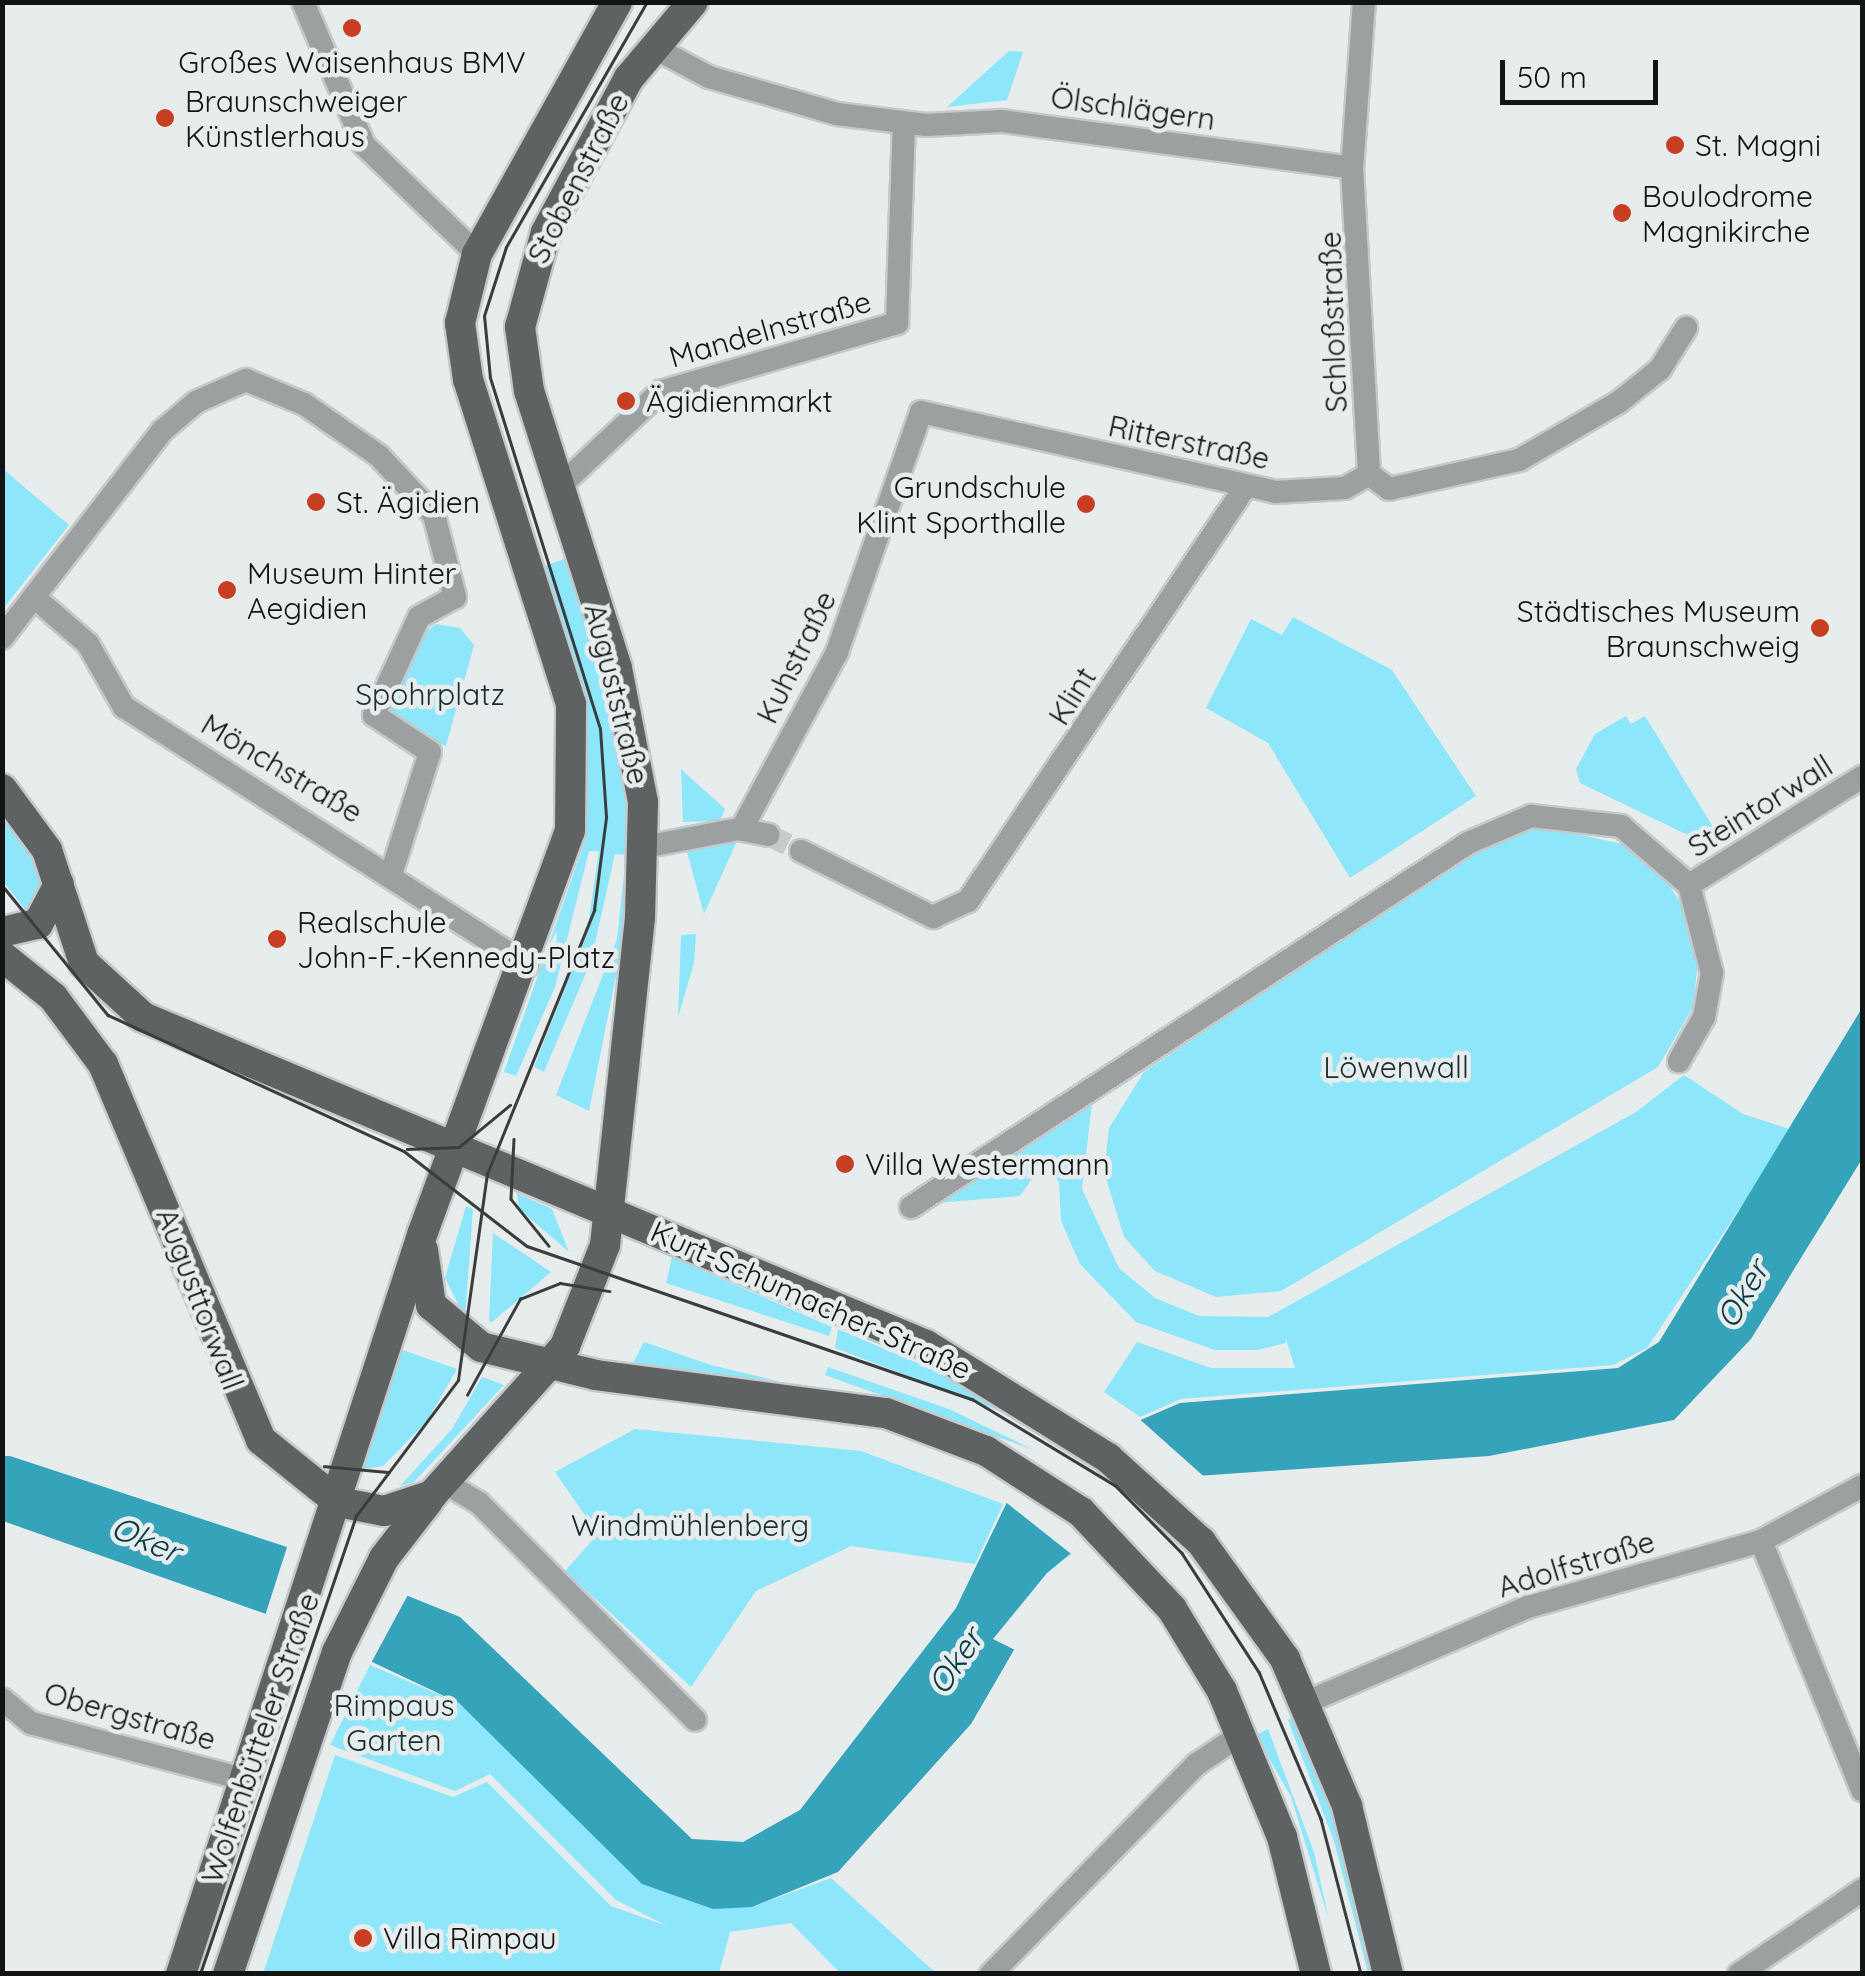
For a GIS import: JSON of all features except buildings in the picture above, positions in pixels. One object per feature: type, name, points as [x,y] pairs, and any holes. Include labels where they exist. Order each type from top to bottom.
[{"type":"main road","name":"Stobenstraße","points":[[460,338],[477,254],[617,2]]},
{"type":"main road","name":"Stobenstraße","points":[[522,364],[522,312],[537,253],[653,47],[689,7]]},
{"type":"main road","name":"Auguststraße","points":[[422,1232],[527,965],[570,831],[573,715],[460,338]]},
{"type":"main road","name":"Auguststraße","points":[[444,1482],[550,1366],[595,1284],[610,1212],[644,847],[629,718],[522,364]]},
{"type":"main road","points":[[2,789],[35,830],[59,884],[38,924],[2,932]]},
{"type":"main road","name":"Kurt-Schumacher-Straße","points":[[59,884],[84,962],[142,1018],[926,1345],[1067,1429],[1164,1508],[1246,1600],[1307,1702],[1347,1806],[1388,1974]]},
{"type":"main road","name":"Augusttorwall","points":[[2,956],[52,997],[103,1064],[247,1417],[295,1475],[338,1502]]},
{"type":"main road","points":[[422,1232],[427,1291],[440,1319],[481,1347],[550,1366],[844,1403],[947,1433],[1020,1470],[1110,1540],[1183,1624],[1243,1733],[1316,1974]]},
{"type":"main road","name":"Wolfenbütteler Straße","points":[[181,1974],[322,1555],[422,1232]]},
{"type":"main road","points":[[338,1502],[400,1509],[444,1482]]},
{"type":"main road","name":"Wolfenbütteler Straße","points":[[228,1974],[337,1652],[377,1572],[401,1534],[444,1482]]},
{"type":"street","points":[[303,2],[364,145],[477,254]]},
{"type":"street","name":"Schloßstraße","points":[[1364,2],[1352,168],[1369,474]]},
{"type":"street","name":"Ölschlägern","points":[[653,47],[778,99],[904,123],[1002,121],[1352,168]]},
{"type":"street","name":"Mandelnstraße","points":[[560,487],[660,392],[897,323],[904,123]]},
{"type":"street","name":"Ritterstraße","points":[[922,412],[1245,487],[1313,491],[1369,474],[1390,489],[1518,460],[1619,402],[1660,369],[1686,328]]},
{"type":"street","points":[[2,638],[162,431],[196,402],[246,380],[304,404],[378,456],[434,515],[455,597],[419,618],[374,715],[430,752],[392,871]]},
{"type":"street","name":"Kuhstraße","points":[[742,828],[837,652],[922,412]]},
{"type":"street","name":"Klint","points":[[802,851],[933,917],[968,901],[1069,758],[1245,487]]},
{"type":"street","name":"Mönchstraße","points":[[34,598],[88,644],[124,707],[392,871],[527,965]]},
{"type":"street","name":"Steintorwall","points":[[1689,886],[1862,777]]},
{"type":"street","points":[[911,1207],[1509,822],[1599,818],[1641,837],[1689,886],[1712,973],[1704,1018],[1680,1061]]},
{"type":"street","points":[[644,847],[742,828],[768,834]]},
{"type":"street","points":[[444,1482],[479,1503],[695,1720]]},
{"type":"street","name":"Adolfstraße","points":[[1307,1702],[1528,1606],[1762,1541],[1862,1486]]},
{"type":"street","points":[[1762,1541],[1862,1790]]},
{"type":"street","name":"Obergstraße","points":[[2,1699],[31,1723],[127,1745],[247,1780]]},
{"type":"street","points":[[991,1974],[1196,1764],[1243,1733]]},
{"type":"street","points":[[1739,1974],[1862,1890]]},
{"type":"green space","points":[[1009,51],[1023,52],[1007,100],[947,107]]},
{"type":"green space","points":[[3,469],[69,525],[3,609]]},
{"type":"green space","points":[[567,558],[632,792],[625,931],[589,1111],[556,1095],[617,939],[626,855],[615,854],[591,961],[544,1072],[534,1067],[587,932],[599,851],[589,851],[555,987],[516,1076],[504,1072],[585,841],[584,728],[544,566]]},
{"type":"green space","points":[[1293,617],[1392,670],[1476,796],[1350,878],[1268,743],[1206,708],[1251,619],[1282,635]]},
{"type":"green space","name":"Spohrplatz","points":[[436,624],[460,628],[474,645],[446,746],[394,726],[387,710],[423,633]]},
{"type":"green space","points":[[1626,716],[1631,724],[1645,716],[1713,827],[1694,838],[1580,783],[1576,769],[1595,734]]},
{"type":"green space","points":[[681,769],[725,809],[720,821],[683,822]]},
{"type":"green space","points":[[2,810],[46,883],[30,916],[3,881]]},
{"type":"green space","name":"Löwenwall","points":[[1542,827],[1627,845],[1661,872],[1688,915],[1698,961],[1693,1007],[1658,1067],[1281,1291],[1216,1297],[1155,1271],[1124,1237],[1104,1172],[1109,1128],[1144,1072],[1480,848]]},
{"type":"green space","points":[[737,841],[704,914],[687,852]]},
{"type":"green space","points":[[696,934],[694,963],[678,1017],[681,935]]},
{"type":"green space","points":[[1684,1075],[1743,1114],[1792,1130],[1647,1348],[1613,1365],[1181,1399],[1140,1417],[1104,1392],[1137,1342],[1211,1368],[1295,1368],[1285,1336],[1286,1343],[1257,1350],[1215,1350],[1136,1322],[1080,1264],[1061,1221],[1059,1182],[1043,1163],[1020,1196],[935,1203],[1092,1103],[1082,1189],[1119,1268],[1155,1298],[1199,1316],[1268,1317],[1636,1112]]},
{"type":"green space","points":[[517,1193],[552,1209],[569,1252],[519,1209]]},
{"type":"green space","points":[[466,1206],[473,1209],[465,1318],[445,1278]]},
{"type":"green space","points":[[493,1233],[551,1272],[492,1322],[489,1321]]},
{"type":"green space","points":[[672,1257],[832,1327],[829,1336],[666,1283]]},
{"type":"green space","points":[[838,1329],[931,1369],[1020,1419],[835,1348]]},
{"type":"green space","points":[[644,1342],[711,1365],[778,1381],[632,1365]]},
{"type":"green space","points":[[397,1348],[457,1369],[427,1421],[383,1466],[358,1470]]},
{"type":"green space","points":[[828,1367],[949,1409],[1034,1450],[825,1375]]},
{"type":"green space","points":[[482,1377],[504,1385],[414,1482],[400,1486],[452,1429]]},
{"type":"green space","name":"Windmühlenberg","points":[[635,1429],[861,1451],[1003,1504],[975,1564],[851,1546],[756,1591],[691,1687],[565,1571],[598,1534],[555,1472]]},
{"type":"green space","name":"Rimpaus Garten","points":[[370,1665],[459,1703],[546,1787],[752,1907],[831,1878],[936,1973],[840,1973],[791,1923],[730,1932],[719,1973],[263,1974],[335,1755],[453,1797],[487,1782],[611,1906],[667,1926],[616,1900],[490,1774],[455,1791],[330,1745]]},
{"type":"green space","points":[[1301,1714],[1381,1973],[1368,1973],[1334,1841],[1288,1720]]},
{"type":"green space","points":[[1268,1729],[1314,1852],[1329,1920],[1291,1797],[1256,1735]]},
{"type":"water","name":"Oker","points":[[1862,1008],[1862,1159],[1751,1339],[1674,1420],[1489,1456],[1197,1476],[1069,1555],[971,1724],[838,1872],[752,1907],[713,1909],[642,1884],[459,1703],[283,1620],[3,1521],[3,1456],[10,1456],[287,1547],[460,1617],[692,1839],[743,1842],[800,1810],[956,1608],[1007,1502],[1136,1422],[1180,1403],[1618,1368],[1659,1342]]},
{"type":"pier","points":[[1136,1416],[1209,1481],[1075,1557],[1003,1500]]},
{"type":"pier","points":[[288,1544],[410,1591],[370,1665],[264,1619]]},
{"type":"pier","points":[[1069,1555],[1019,1652],[993,1639],[1047,1573]]},
{"type":"tunnel","points":[[768,835],[801,851]]},
{"type":"tram line","points":[[200,1974],[356,1516],[458,1380],[487,1174],[594,910],[606,817],[600,729],[490,378],[484,316],[506,247],[647,2]]},
{"type":"tram line","points":[[2,885],[108,1015],[404,1151],[527,1246],[972,1399],[1116,1486],[1182,1553],[1259,1672],[1321,1819],[1361,1974]]},
{"type":"tram line","points":[[407,1149],[459,1147],[510,1105]]},
{"type":"tram line","points":[[514,1139],[511,1199],[549,1246]]},
{"type":"tram line","points":[[467,1395],[520,1299],[560,1283],[609,1291]]},
{"type":"tram line","points":[[324,1466],[389,1472]]},
{"type":"place","name":"Großes Waisenhaus BMV","points":[[352,28]]},
{"type":"place","name":"Braunschweiger Künstlerhaus","points":[[165,118]]},
{"type":"place","name":"St. Magni","points":[[1675,145]]},
{"type":"place","name":"Boulodrome Magnikirche","points":[[1622,213]]},
{"type":"place","name":"Ägidienmarkt","points":[[626,401]]},
{"type":"place","name":"St. Ägidien","points":[[316,502]]},
{"type":"place","name":"Grundschule Klint Sporthalle","points":[[1086,504]]},
{"type":"place","name":"Museum Hinter Aegidien","points":[[227,590]]},
{"type":"place","name":"Städtisches Museum Braunschweig","points":[[1820,628]]},
{"type":"place","name":"Realschule John-F.-Kennedy-Platz","points":[[277,939]]},
{"type":"place","name":"Villa Westermann","points":[[845,1164]]},
{"type":"place","name":"Villa Rimpau","points":[[363,1938]]}]
